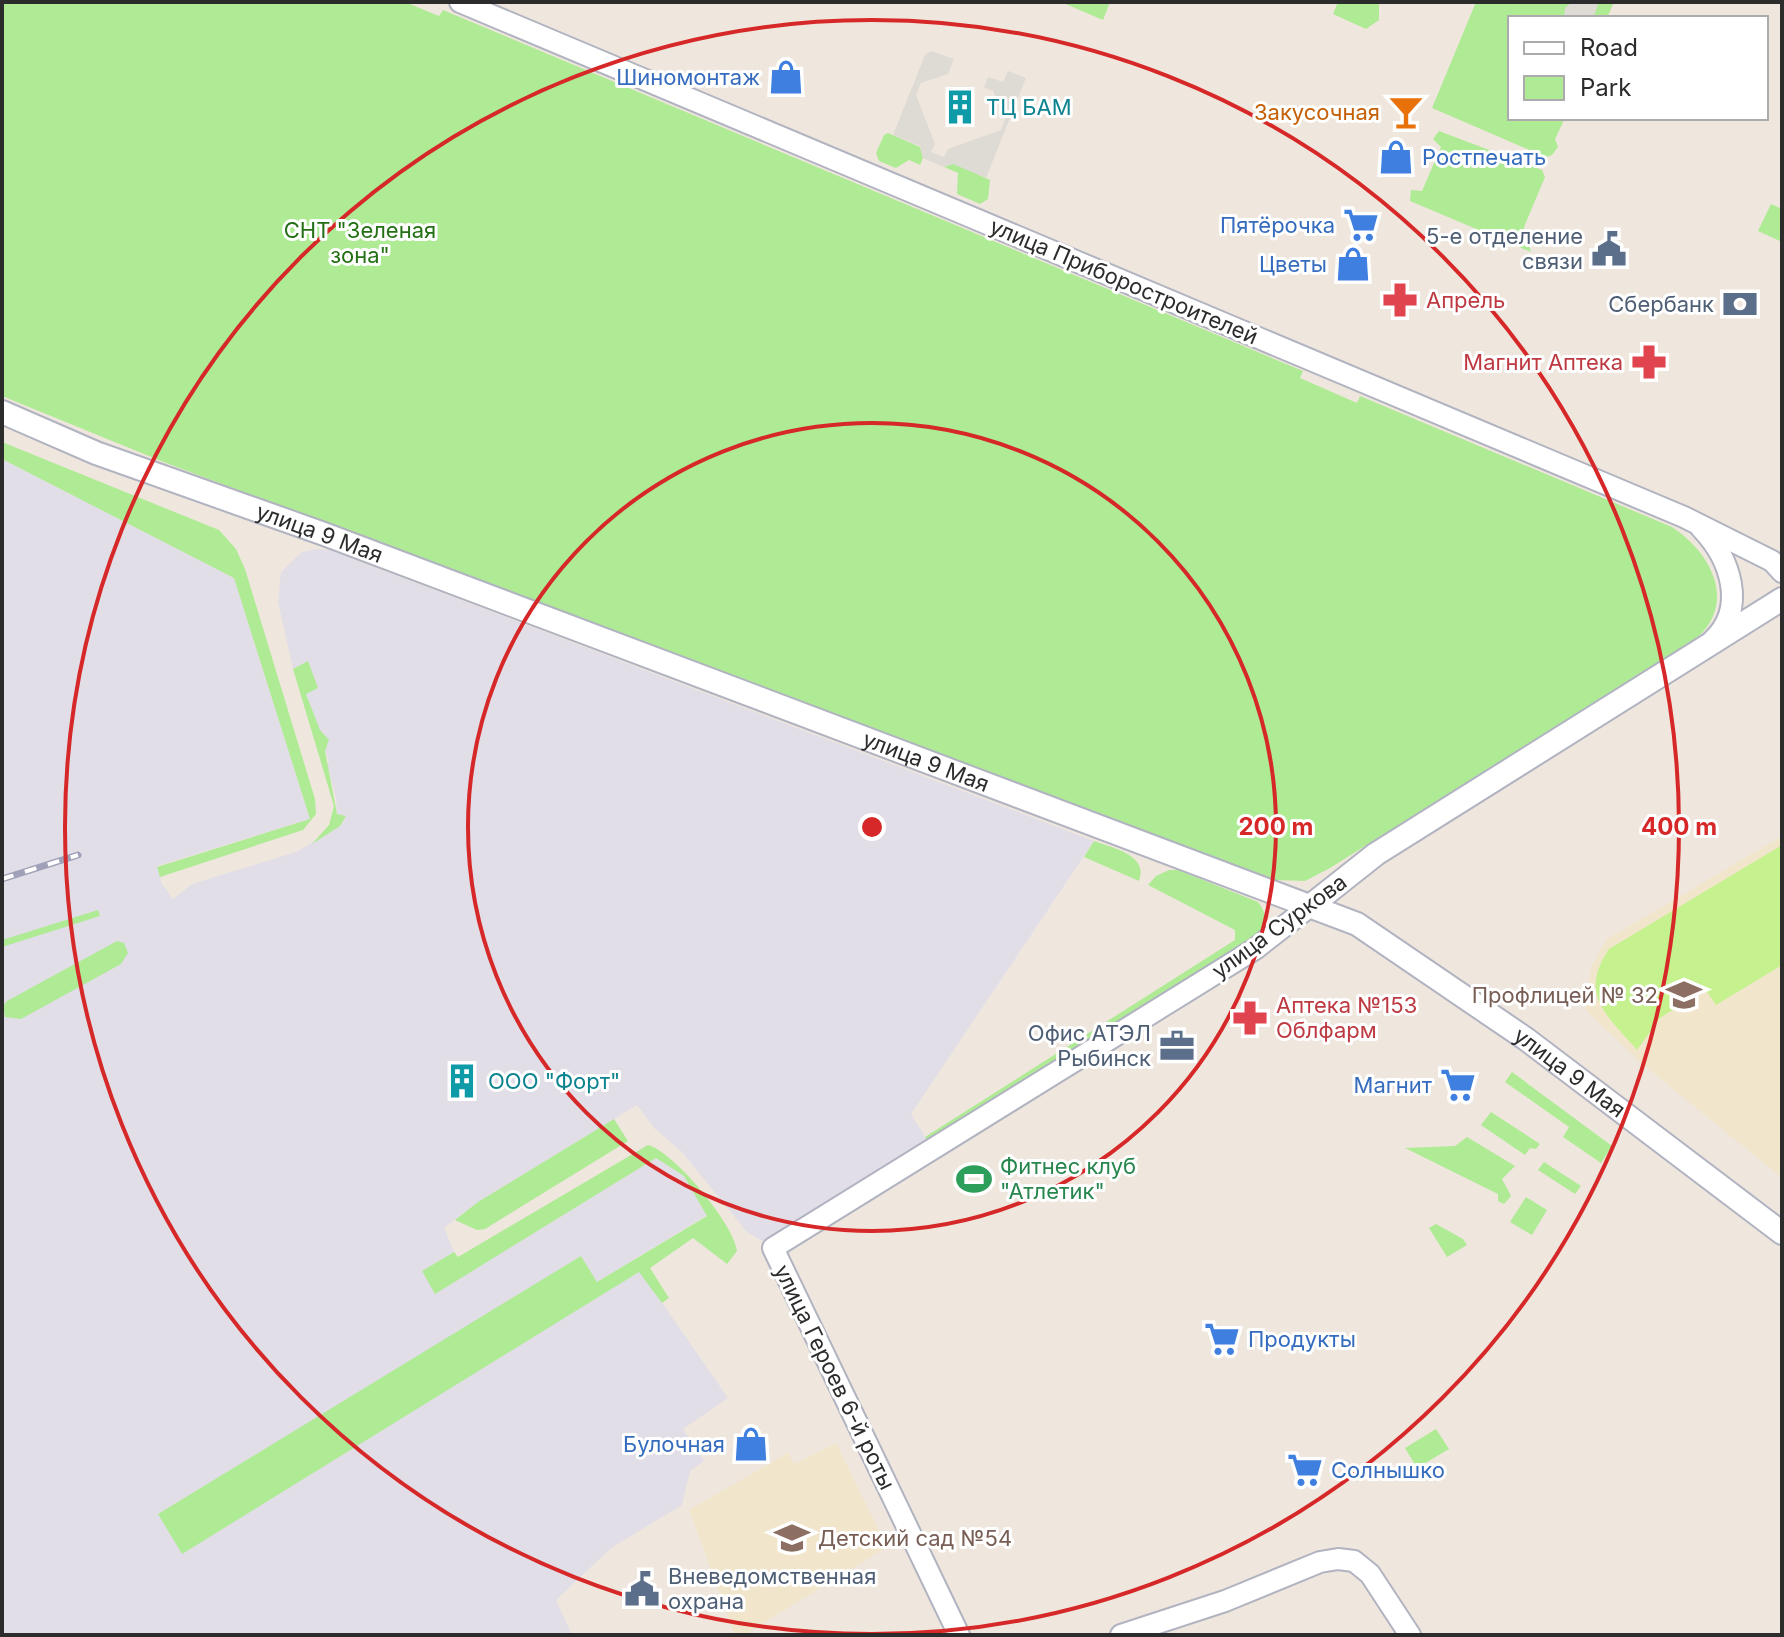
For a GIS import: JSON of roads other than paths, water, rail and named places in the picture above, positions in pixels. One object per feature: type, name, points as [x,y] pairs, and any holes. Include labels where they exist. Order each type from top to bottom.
[{"type":"main road","name":"улица 9 Мая","points":[[2,412],[96,453],[324,534],[1357,924],[1453,986],[1782,1233]]},
{"type":"main road","name":"улица Суркова","points":[[1309,907],[1376,854],[1782,599]]},
{"type":"street","name":"улица Приборостроителей","points":[[460,2],[1684,517],[1772,561],[1782,572]]},
{"type":"street","points":[[1684,517],[1710,538],[1732,584],[1733,600],[1726,624],[1707,645]]},
{"type":"street","name":"улица Суркова","points":[[773,1248],[1244,956],[1309,907]]},
{"type":"street","name":"улица Героев 6-й роты","points":[[773,1248],[959,1635]]},
{"type":"street","points":[[1121,1635],[1213,1606],[1320,1562],[1354,1561],[1376,1582],[1410,1635]]},
{"type":"railway","points":[[2,879],[78,855]]},
{"type":"place","name":"Шиномонтаж","points":[[786,77]]},
{"type":"place","name":"ТЦ БАМ","points":[[960,107]]},
{"type":"place","name":"Закусочная","points":[[1406,112]]},
{"type":"place","name":"Ростпечать","points":[[1396,157]]},
{"type":"place","name":"Пятёрочка","points":[[1361,225]]},
{"type":"place","name":"5-е отделение связи","points":[[1609,249]]},
{"type":"place","name":"Цветы","points":[[1353,264]]},
{"type":"place","name":"Апрель","points":[[1400,300]]},
{"type":"place","name":"Сбербанк","points":[[1740,304]]},
{"type":"place","name":"Магнит Аптека","points":[[1649,362]]},
{"type":"place","name":"Профлицей № 32","points":[[1684,995]]},
{"type":"place","name":"Аптека №153 Облфарм","points":[[1250,1018]]},
{"type":"place","name":"Офис АТЭЛ Рыбинск","points":[[1177,1046]]},
{"type":"place","name":"ООО \"Форт\"","points":[[462,1081]]},
{"type":"place","name":"Магнит","points":[[1458,1085]]},
{"type":"place","name":"Фитнес клуб \"Атлетик\"","points":[[974,1179]]},
{"type":"place","name":"Продукты","points":[[1222,1339]]},
{"type":"place","name":"Булочная","points":[[751,1444]]},
{"type":"place","name":"Солнышко","points":[[1305,1470]]},
{"type":"place","name":"Детский сад №54","points":[[792,1538]]},
{"type":"place","name":"Вневедомственная охрана","points":[[642,1589]]},
{"type":"park label","name":"СНТ \"Зеленая зона\"","points":[[360,242]]}]
